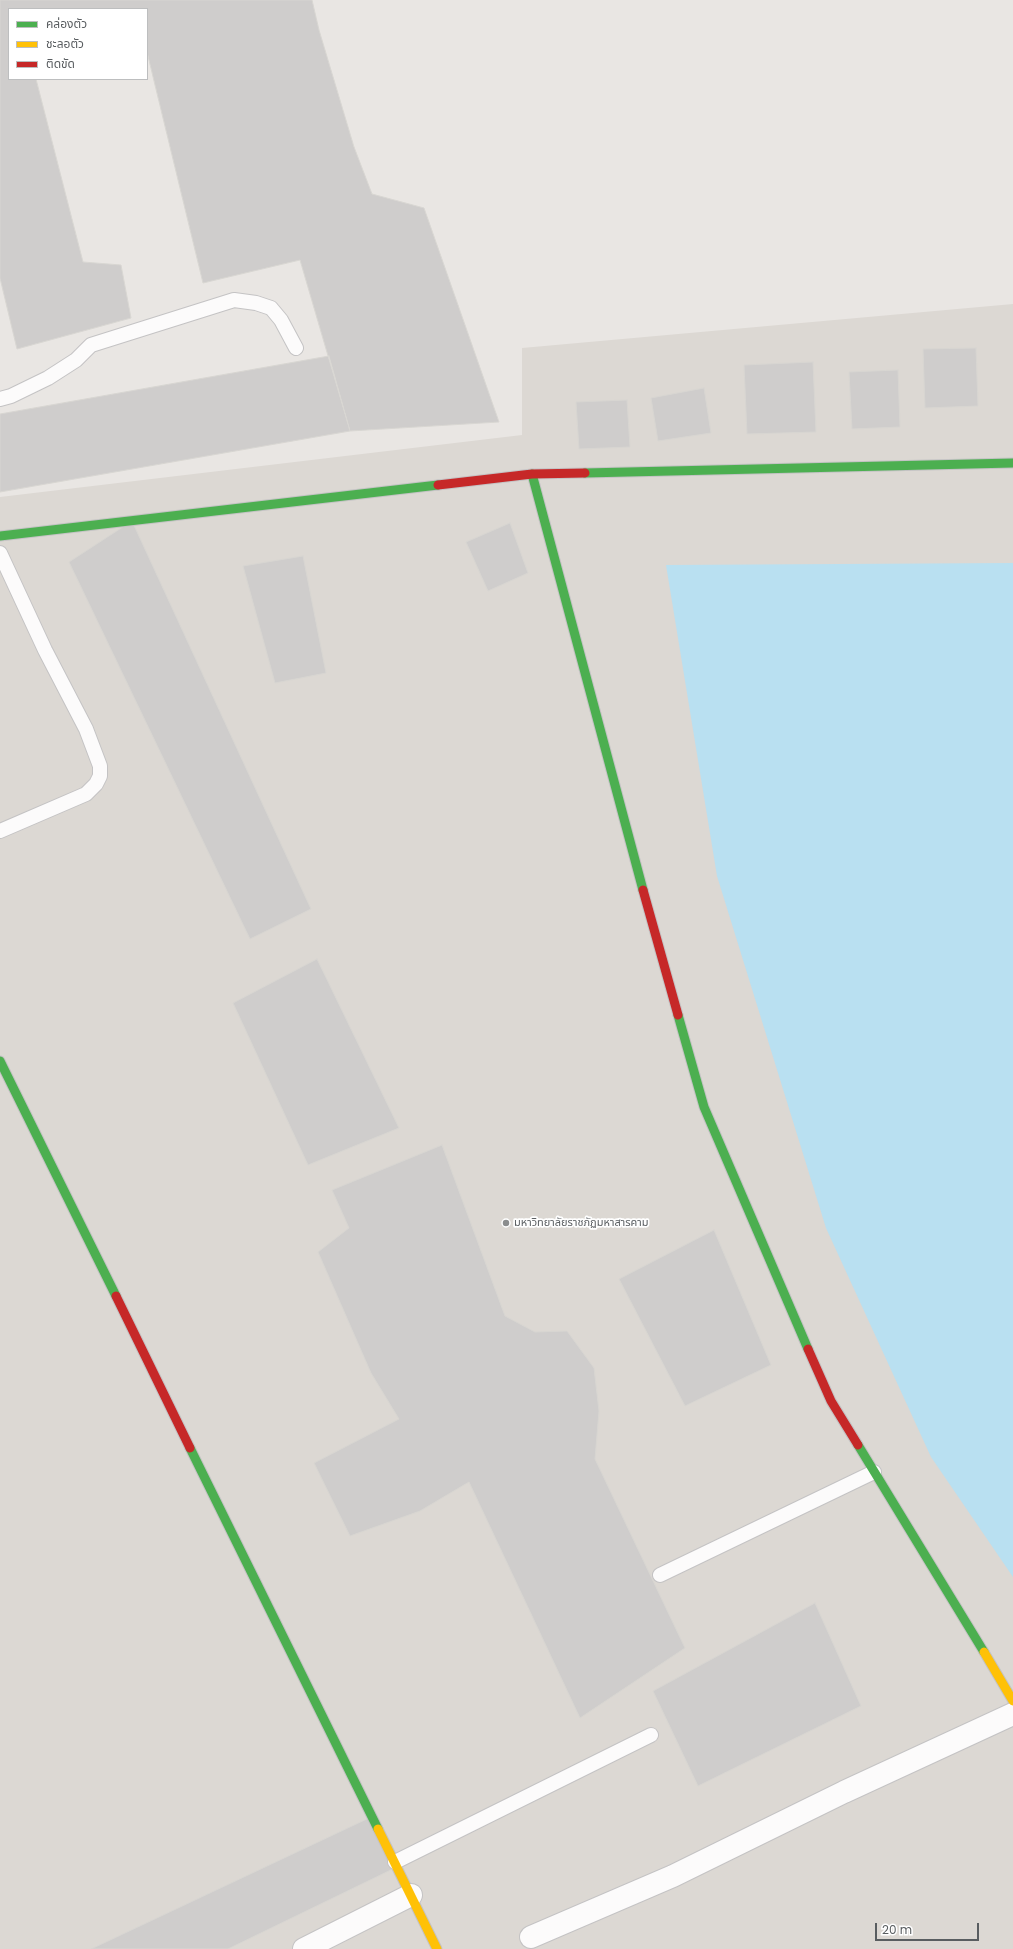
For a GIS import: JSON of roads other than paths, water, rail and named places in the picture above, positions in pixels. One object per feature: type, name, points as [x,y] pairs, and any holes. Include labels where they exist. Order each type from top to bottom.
[{"type":"street","points":[[0,536],[532,474],[1013,463]]},
{"type":"street","points":[[532,474],[632,852],[704,1107],[831,1401],[1013,1701]]},
{"type":"street","points":[[0,1061],[437,1949]]},
{"type":"street","points":[[532,1937],[673,1876],[844,1792],[1013,1714]]},
{"type":"street","points":[[304,1949],[411,1895]]},
{"type":"lane","points":[[0,399],[12,396],[48,378],[76,360],[91,346],[234,300],[256,303],[271,308],[281,320],[296,348]]},
{"type":"lane","points":[[0,553],[45,650],[86,729],[100,766],[100,776],[96,784],[86,794],[0,831]]},
{"type":"lane","points":[[660,1575],[874,1472]]},
{"type":"lane","points":[[395,1862],[651,1735]]},
{"type":"water","points":[[1013,563],[1013,1577],[931,1457],[826,1228],[717,876],[666,565]]},
{"type":"place","name":"มหาวิทยาลัยราชภัฏมหาสารคาม","points":[[506,1223]]}]
